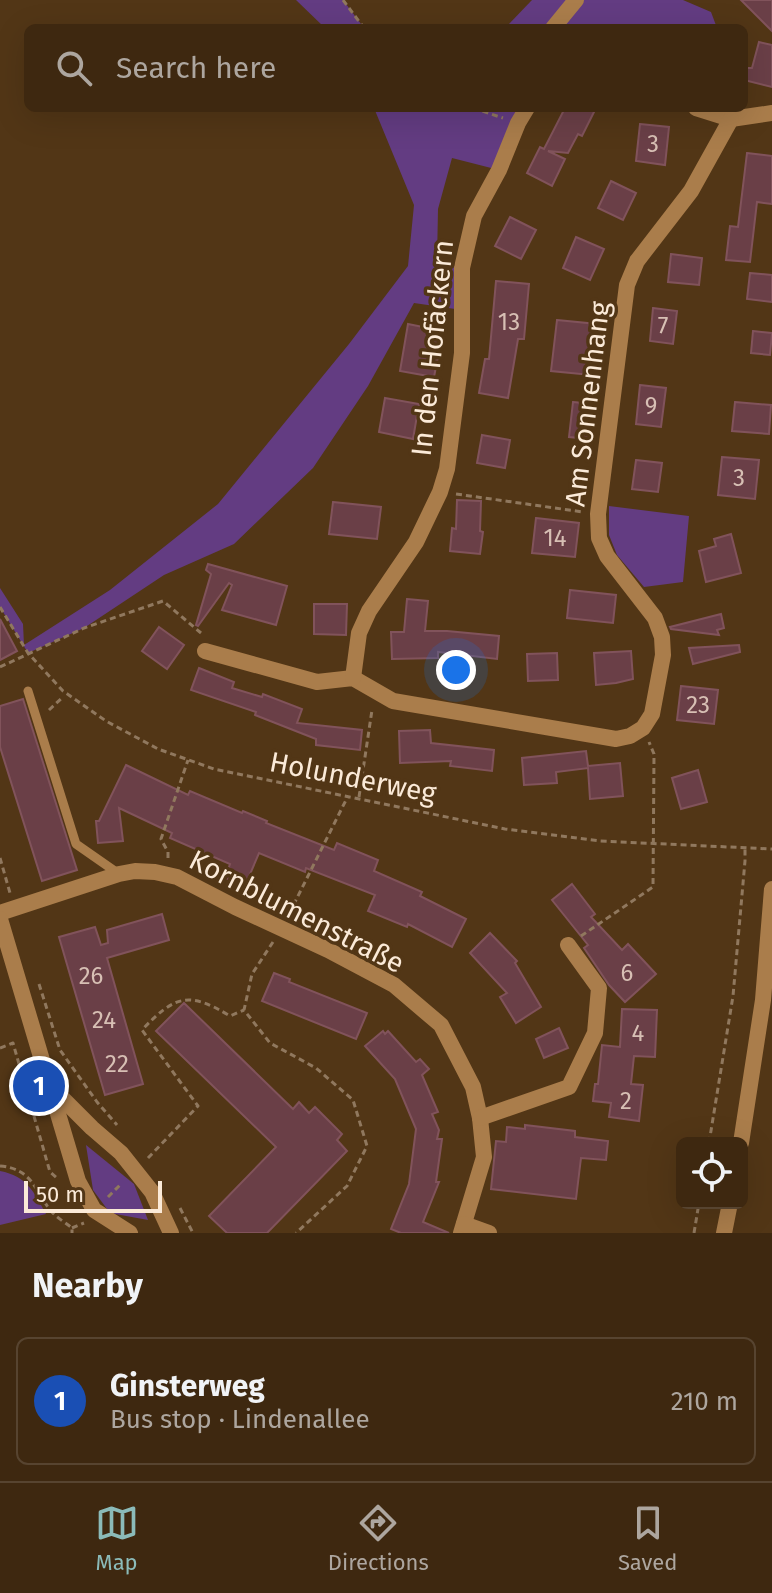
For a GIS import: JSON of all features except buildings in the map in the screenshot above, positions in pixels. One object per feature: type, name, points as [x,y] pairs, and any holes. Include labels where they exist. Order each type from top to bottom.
[{"type":"street","points":[[556,24],[576,0]]},
{"type":"street","name":"In den Hofäckern","points":[[353,678],[359,633],[369,611],[416,542],[440,492],[447,469],[462,353],[462,268],[474,216],[525,112]]},
{"type":"street","points":[[709,112],[731,119],[772,113]]},
{"type":"street","name":"Am Sonnenhang","points":[[643,728],[652,714],[663,655],[662,637],[655,618],[607,556],[599,538],[598,514],[627,285],[637,261],[691,191],[731,119]]},
{"type":"street","points":[[205,651],[317,682],[353,678],[393,701],[616,739],[630,736],[643,728]]},
{"type":"street","name":"Kornblumenstraße","points":[[5,913],[119,874],[135,871],[177,877],[394,985],[441,1025],[473,1087],[484,1157],[462,1229]]},
{"type":"street","points":[[742,1137],[763,1000],[772,889]]},
{"type":"street","points":[[5,913],[49,1085],[78,1181],[94,1210],[130,1233]]},
{"type":"street","points":[[480,1118],[569,1087],[595,1033],[599,988],[568,945]]},
{"type":"street","points":[[49,1085],[121,1153],[152,1192],[171,1233]]},
{"type":"street","points":[[724,1233],[729,1209]]},
{"type":"street","points":[[462,1229],[489,1233]]},
{"type":"lane","points":[[28,691],[76,844],[119,874]]},
{"type":"path","points":[[343,0],[361,24]]},
{"type":"path","points":[[485,112],[518,123]]},
{"type":"path","points":[[440,492],[598,514]]},
{"type":"path","points":[[0,667],[84,628],[163,601],[204,636],[205,651]]},
{"type":"path","name":"Holunderweg","points":[[0,607],[28,653],[63,691],[106,721],[158,749],[214,769],[505,829],[600,841],[772,849]]},
{"type":"path","points":[[358,798],[375,690]]},
{"type":"path","points":[[37,720],[63,697]]},
{"type":"path","points":[[568,945],[653,887],[654,754],[643,728]]},
{"type":"path","points":[[166,875],[168,852],[161,839],[188,760]]},
{"type":"path","points":[[244,1010],[252,974],[282,927],[348,796]]},
{"type":"path","points":[[710,1137],[733,996],[745,848]]},
{"type":"path","points":[[0,858],[5,913]]},
{"type":"path","points":[[37,979],[60,1050],[117,1125]]},
{"type":"path","points":[[94,1210],[198,1106],[142,1030],[159,1012],[183,999],[209,1003],[230,1016],[244,1010]]},
{"type":"path","points":[[244,1010],[270,1043],[316,1068],[353,1100],[367,1146],[347,1186],[296,1233]]},
{"type":"path","points":[[0,1048],[13,1043],[50,1172],[61,1182]]},
{"type":"path","points":[[0,1166],[13,1167],[34,1183],[52,1213],[72,1228],[72,1233]]},
{"type":"path","points":[[173,1198],[193,1233]]},
{"type":"path","points":[[694,1233],[698,1209]]},
{"type":"shaded area","points":[[296,0],[343,0],[361,24],[321,24]]},
{"type":"shaded area","points":[[532,0],[683,0],[711,12],[716,24],[509,24]]},
{"type":"shaded area","points":[[376,112],[525,112],[499,170],[452,158],[438,209],[437,261],[462,268],[462,310],[414,303],[368,386],[313,468],[234,544],[164,575],[84,628],[28,653],[0,607],[0,588],[23,624],[24,645],[110,590],[218,504],[349,344],[408,266],[414,205]]},
{"type":"shaded area","points":[[609,506],[689,516],[683,582],[644,587],[617,555],[609,535]]},
{"type":"shaded area","points":[[86,1145],[134,1184],[148,1220],[110,1213],[93,1190]]},
{"type":"shaded area","points":[[0,1171],[23,1181],[46,1214],[0,1225]]},
{"type":"place","name":"Ginsterweg","points":[[39,1086]]}]
